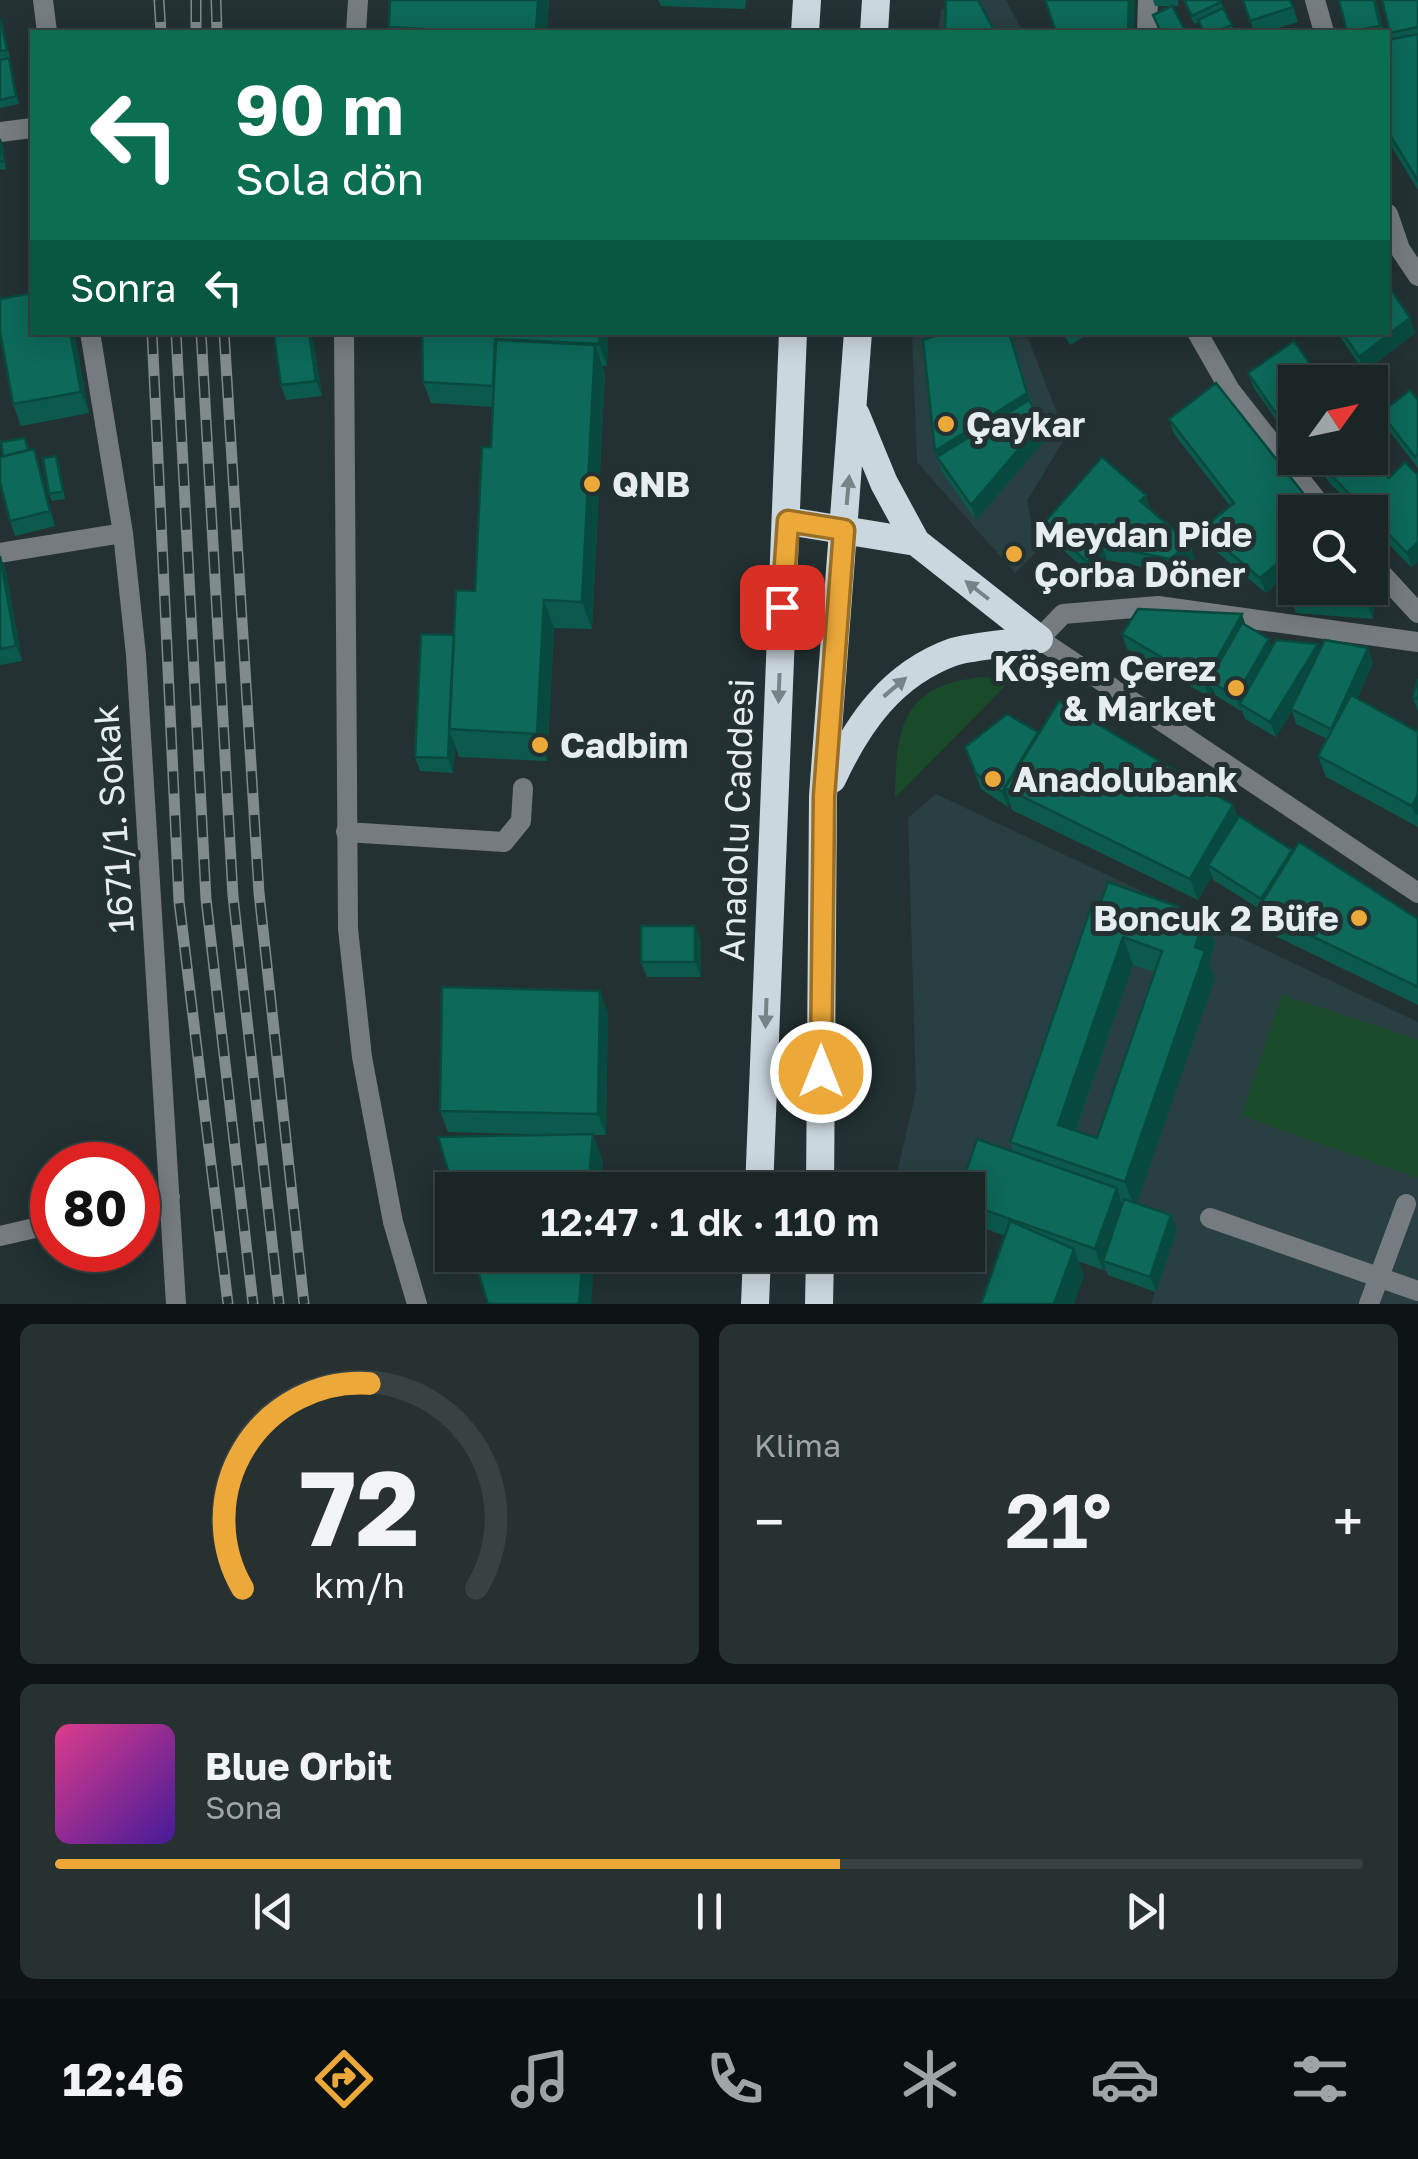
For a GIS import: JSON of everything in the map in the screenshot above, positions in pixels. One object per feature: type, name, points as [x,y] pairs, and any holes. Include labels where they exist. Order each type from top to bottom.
[{"type":"highway","points":[[805,30],[807,0]]},
{"type":"highway","points":[[874,30],[876,0]]},
{"type":"highway","name":"Anadolu Caddesi","points":[[761,1172],[793,335]]},
{"type":"highway","points":[[820,1172],[824,796],[858,335]]},
{"type":"highway","points":[[854,410],[884,483],[916,542],[1039,638]]},
{"type":"highway","points":[[788,521],[916,542]]},
{"type":"highway","points":[[824,796],[871,708],[904,678],[955,650],[1039,638]]},
{"type":"highway","points":[[755,1304],[756,1272]]},
{"type":"highway","points":[[819,1304],[820,1272]]},
{"type":"street","points":[[43,0],[46,30]]},
{"type":"street","points":[[356,30],[358,0]]},
{"type":"street","points":[[1147,30],[1148,0]]},
{"type":"street","points":[[1314,0],[1319,30]]},
{"type":"street","points":[[0,132],[30,128]]},
{"type":"street","points":[[1390,220],[1400,249],[1418,276]]},
{"type":"street","name":"1671/1. Sokak","points":[[90,335],[123,534],[136,655],[176,1304]]},
{"type":"street","points":[[344,335],[348,930],[362,1057],[393,1222],[416,1304]]},
{"type":"street","points":[[1199,335],[1230,390],[1313,495]]},
{"type":"street","points":[[0,554],[123,534]]},
{"type":"street","points":[[1382,638],[1417,608],[1388,578]]},
{"type":"street","points":[[1418,642],[1158,606],[1063,614],[1039,638],[1418,892]]},
{"type":"street","points":[[346,832],[504,842],[521,821],[523,788]]},
{"type":"street","points":[[160,1199],[170,1197]]},
{"type":"street","points":[[1368,1304],[1406,1204]]},
{"type":"street","points":[[1210,1218],[1418,1291]]},
{"type":"street","points":[[0,1236],[30,1229]]},
{"type":"shaded area","points":[[961,0],[1006,0],[1022,30],[938,30],[941,10]]},
{"type":"shaded area","points":[[912,335],[1027,335],[1066,436],[1027,501],[1037,551],[1015,573],[917,462]]},
{"type":"shaded area","points":[[936,794],[1418,1022],[1418,1304],[1151,1304],[1155,1292],[1049,1248],[985,1229],[985,1172],[897,1172],[916,1091],[908,818]]},
{"type":"green space","points":[[985,677],[1009,682],[895,798],[898,749],[910,713],[936,689]]},
{"type":"green space","points":[[1282,995],[1418,1040],[1418,1178],[1241,1116]]},
{"type":"building","points":[[390,0],[538,0],[536,30],[389,27]]},
{"type":"building","points":[[946,0],[978,0],[994,30],[945,30]]},
{"type":"building","points":[[1045,0],[1129,0],[1128,30],[1055,30]]},
{"type":"building","points":[[1184,0],[1220,0],[1221,2],[1192,16]]},
{"type":"building","points":[[1243,0],[1290,0],[1293,7],[1250,21]]},
{"type":"building","points":[[1339,0],[1374,0],[1380,26],[1346,30]]},
{"type":"building","points":[[1382,0],[1418,0],[1418,27],[1390,33]]},
{"type":"building","points":[[1172,6],[1185,30],[1160,30],[1153,15]]},
{"type":"building","points":[[1223,8],[1232,25],[1203,30],[1198,20]]},
{"type":"building","points":[[0,21],[7,50],[0,51]]},
{"type":"building","points":[[1418,34],[1418,181],[1390,135],[1390,40]]},
{"type":"building","points":[[9,58],[16,96],[0,100],[0,60]]},
{"type":"building","points":[[1390,288],[1410,318],[1390,333]]},
{"type":"building","points":[[30,293],[30,335],[71,335],[81,392],[13,404],[0,331],[0,299]]},
{"type":"building","points":[[274,335],[309,335],[316,381],[281,385]]},
{"type":"building","points":[[422,335],[600,335],[599,344],[495,339],[493,386],[423,382]]},
{"type":"building","points":[[937,335],[1010,335],[1027,393],[935,451],[923,340]]},
{"type":"building","points":[[1344,335],[1388,335],[1359,357]]},
{"type":"building","points":[[496,340],[595,345],[582,602],[544,600],[537,734],[449,729],[456,590],[475,591],[482,447],[491,447]]},
{"type":"building","points":[[1294,341],[1311,365],[1278,365],[1278,416],[1248,373]]},
{"type":"building","points":[[1216,383],[1278,461],[1278,475],[1289,475],[1305,495],[1278,495],[1278,563],[1260,578],[1202,529],[1234,503],[1169,419]]},
{"type":"building","points":[[1410,390],[1418,400],[1415,457],[1388,422],[1388,407]]},
{"type":"building","points":[[1029,400],[1041,423],[971,505],[937,457]]},
{"type":"building","points":[[25,438],[28,450],[3,456],[1,442]]},
{"type":"building","points":[[34,449],[50,511],[10,521],[0,482],[0,457]]},
{"type":"building","points":[[56,456],[63,491],[49,494],[43,458]]},
{"type":"building","points":[[1102,457],[1146,495],[1140,501],[1190,544],[1170,559],[1102,545],[1087,562],[1044,523]]},
{"type":"building","points":[[1405,462],[1418,475],[1418,542],[1407,553],[1388,533],[1388,495],[1350,495],[1331,475],[1389,478]]},
{"type":"building","points":[[0,556],[16,646],[0,649]]},
{"type":"building","points":[[1138,609],[1242,614],[1204,682],[1122,634]]},
{"type":"building","points":[[1242,623],[1269,639],[1236,696],[1209,681]]},
{"type":"building","points":[[421,634],[454,635],[448,758],[415,757]]},
{"type":"building","points":[[1276,640],[1318,644],[1270,722],[1240,704]]},
{"type":"building","points":[[1325,640],[1368,648],[1331,729],[1291,709]]},
{"type":"building","points":[[1351,695],[1418,732],[1418,794],[1412,806],[1318,756]]},
{"type":"building","points":[[1059,701],[1233,805],[1190,879],[1005,788]]},
{"type":"building","points":[[1007,714],[1038,732],[1002,792],[976,774],[965,747]]},
{"type":"building","points":[[1239,816],[1292,850],[1261,899],[1208,865]]},
{"type":"building","points":[[1299,842],[1418,919],[1418,987],[1257,910]]},
{"type":"building","points":[[1108,882],[1205,916],[1195,947],[1205,951],[1125,1182],[1010,1142],[1091,907],[1098,909]],"holes":[[[1123,937],[1162,951],[1097,1138],[1058,1125]]]},
{"type":"building","points":[[641,926],[695,926],[695,962],[641,962]]},
{"type":"building","points":[[442,987],[600,991],[598,1114],[440,1111]]},
{"type":"building","points":[[593,1134],[590,1172],[449,1172],[438,1137]]},
{"type":"building","points":[[977,1139],[1117,1188],[1095,1249],[985,1210],[985,1172],[966,1172]]},
{"type":"building","points":[[1124,1199],[1171,1215],[1150,1277],[1103,1261]]},
{"type":"building","points":[[1010,1221],[1074,1249],[1054,1304],[981,1304]]},
{"type":"building","points":[[478,1272],[582,1272],[579,1304],[488,1304]]},
{"type":"railway","points":[[159,0],[161,30]]},
{"type":"railway","points":[[196,0],[196,30]]},
{"type":"railway","points":[[216,0],[217,30]]},
{"type":"railway","points":[[152,335],[179,901],[228,1304]]},
{"type":"railway","points":[[176,335],[206,899],[253,1304]]},
{"type":"railway","points":[[201,335],[233,896],[279,1304]]},
{"type":"railway","points":[[224,335],[259,893],[304,1304]]},
{"type":"place","name":"Çaykar","points":[[946,424]]},
{"type":"place","name":"QNB","points":[[592,484]]},
{"type":"place","name":"Meydan Pide Çorba Döner","points":[[1014,554]]},
{"type":"place","name":"Köşem Çerez & Market","points":[[1236,688]]},
{"type":"place","name":"Cadbim","points":[[540,745]]},
{"type":"place","name":"Anadolubank","points":[[993,779]]},
{"type":"place","name":"Boncuk 2 Büfe","points":[[1359,918]]},
{"type":"route","points":[[782,607],[788,521],[844,530],[824,796],[821,1072]]}]
